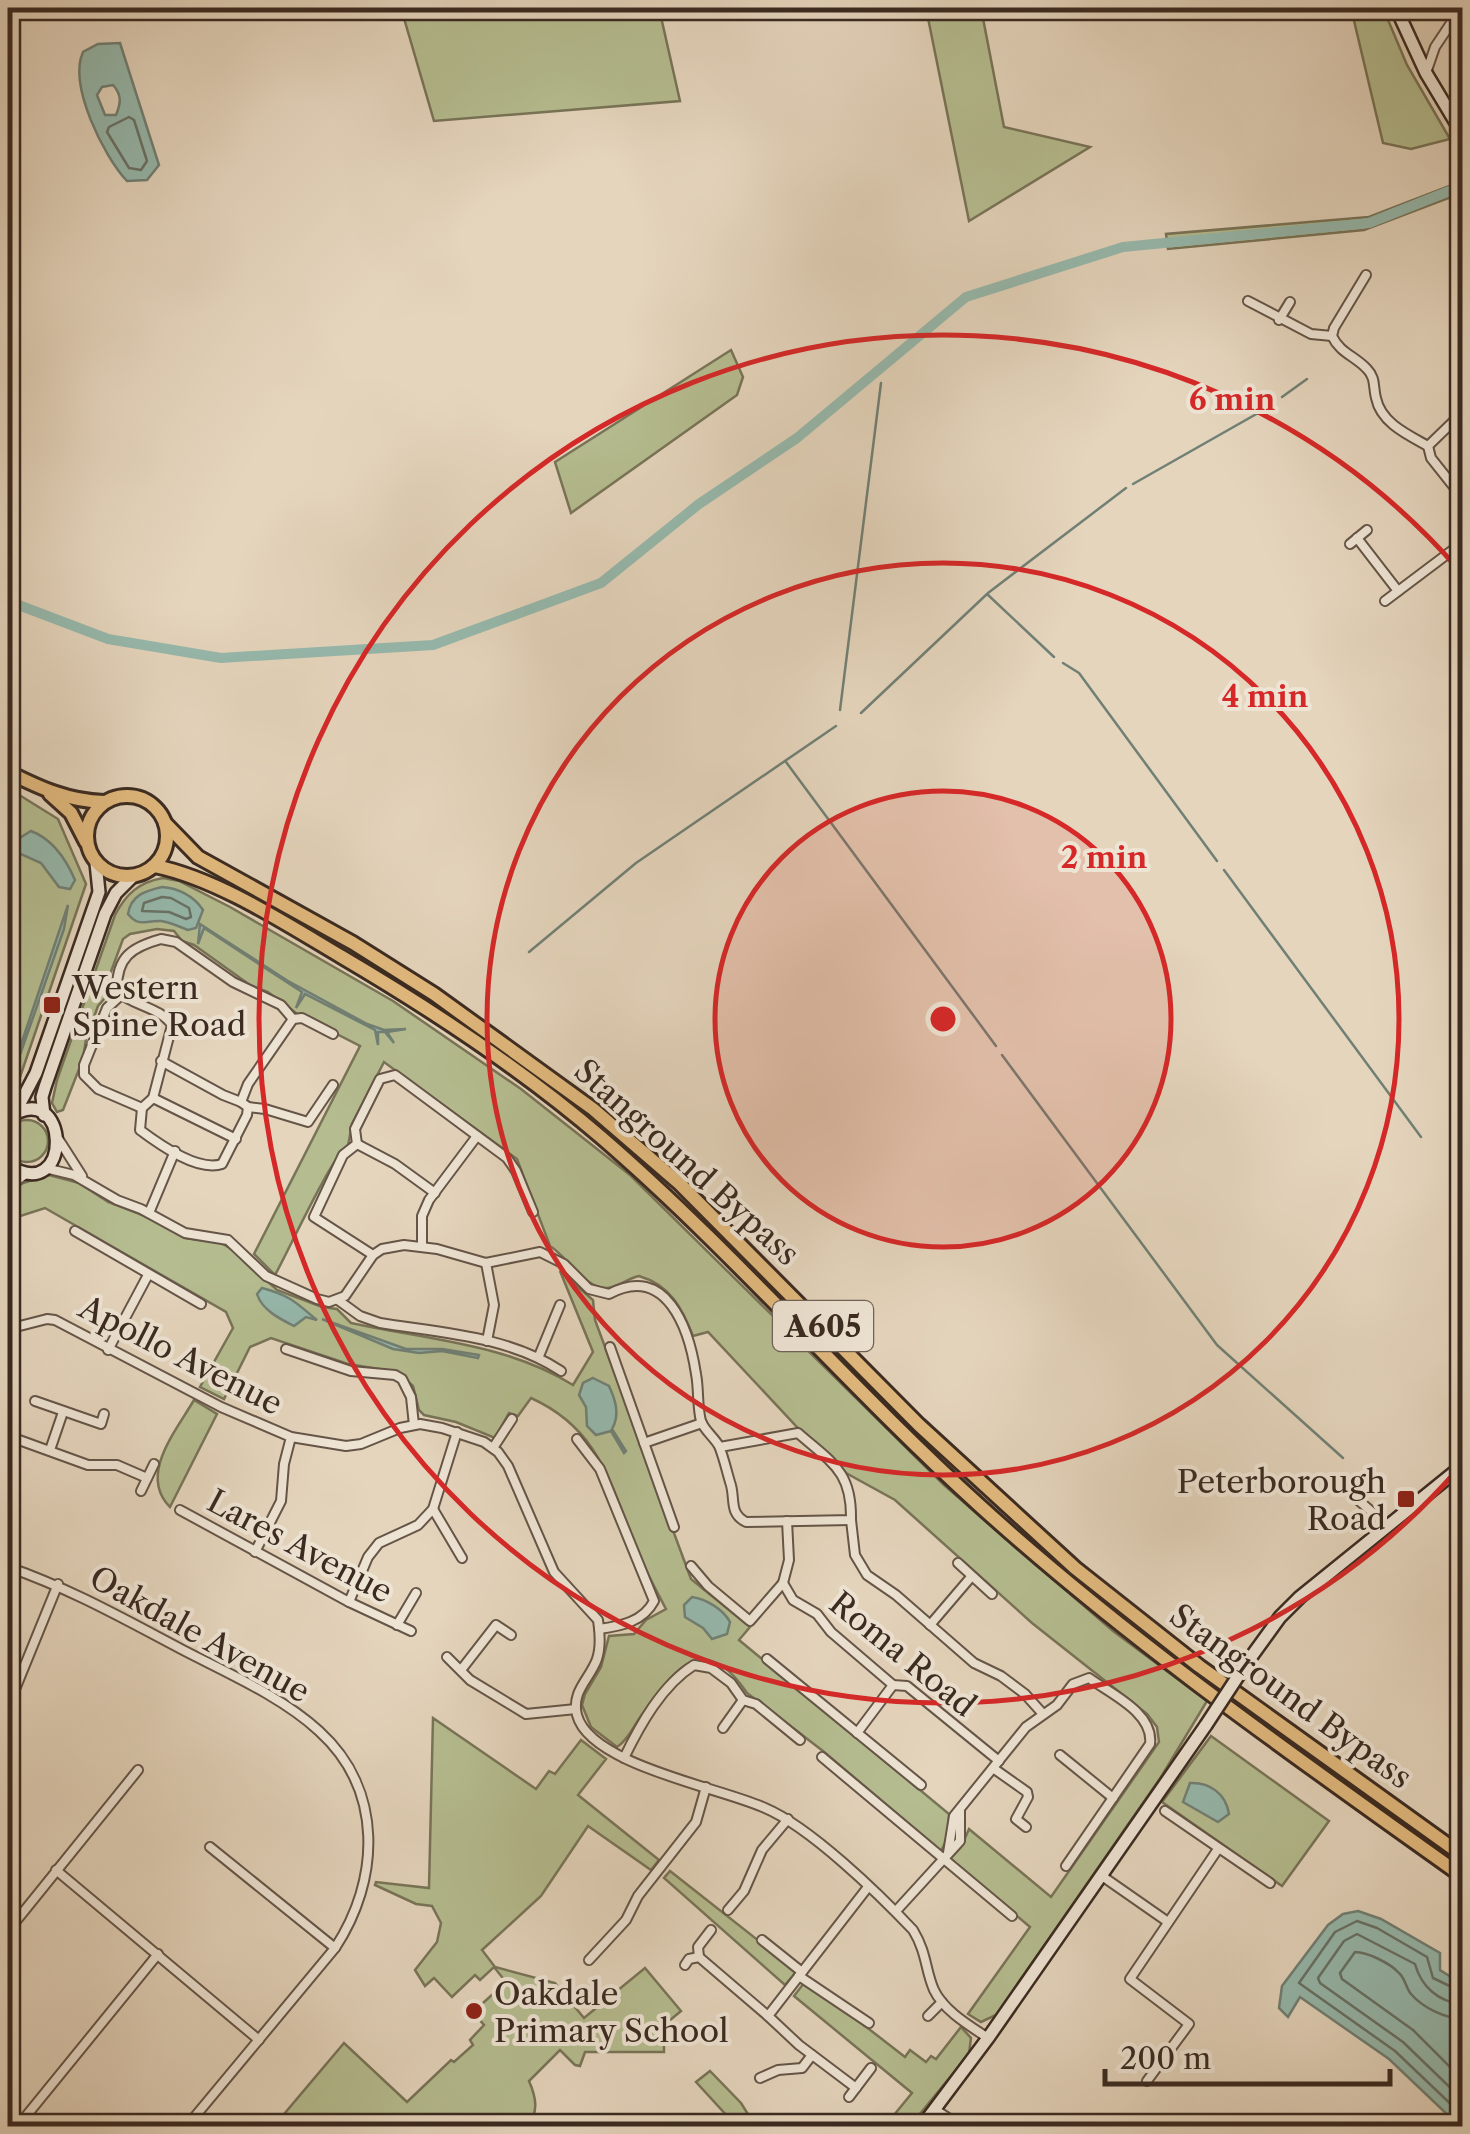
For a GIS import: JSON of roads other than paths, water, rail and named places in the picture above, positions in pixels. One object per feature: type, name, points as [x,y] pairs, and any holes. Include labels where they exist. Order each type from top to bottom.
[{"type":"main road","points":[[1396,8],[1426,73],[1462,133]]},
{"type":"main road","points":[[8,772],[49,792],[79,801],[140,798],[156,807],[165,823],[166,846],[155,866],[134,876],[116,893],[105,914],[45,1087],[44,1115]]},
{"type":"main road","points":[[10,1115],[36,1072],[99,892],[96,863],[87,844],[70,813],[49,792]]},
{"type":"main road","points":[[87,844],[89,820],[104,802]]},
{"type":"main road","name":"Stanground Bypass","points":[[165,823],[198,857],[434,994],[593,1109],[680,1184],[919,1425],[1075,1568],[1199,1666],[1462,1856]]},
{"type":"main road","points":[[96,863],[107,872],[134,876]]},
{"type":"main road","name":"Stanground Bypass","points":[[155,866],[181,871],[304,934],[422,1007],[542,1090],[686,1214],[1017,1538],[1186,1676],[1462,1876]]},
{"type":"main road","points":[[8,1165],[27,1173],[45,1168],[56,1156],[59,1140],[52,1122],[44,1115],[25,1110],[10,1115]]},
{"type":"main road","points":[[922,2126],[1102,1876],[1264,1637],[1300,1597],[1462,1466]]},
{"type":"street","points":[[1426,73],[1434,47],[1461,8]]},
{"type":"street","points":[[1412,45],[1434,47]]},
{"type":"street","points":[[1332,336],[1366,276]]},
{"type":"street","points":[[1248,302],[1310,334],[1332,336],[1375,380],[1381,412],[1394,426],[1428,446],[1431,458],[1462,497]]},
{"type":"street","points":[[1279,320],[1290,302]]},
{"type":"street","points":[[1428,446],[1462,413]]},
{"type":"street","points":[[1367,530],[1353,541],[1398,591]]},
{"type":"street","points":[[1385,601],[1462,543]]},
{"type":"street","points":[[293,1018],[248,1084],[236,1139],[222,1164],[213,1167],[140,1130],[142,1108],[153,1098],[172,1025],[166,1016],[116,990],[126,954],[132,948],[169,939],[233,982],[281,1005],[293,1018],[302,1018],[333,1034]]},
{"type":"street","points":[[122,995],[106,1008],[84,1065],[84,1075],[98,1089],[142,1108]]},
{"type":"street","points":[[161,1061],[222,1096],[308,1122],[333,1084]]},
{"type":"street","points":[[435,1192],[358,1144],[355,1130],[380,1078],[395,1076],[496,1149],[516,1171],[533,1212]]},
{"type":"street","points":[[153,1098],[236,1139]]},
{"type":"street","points":[[422,1246],[422,1216],[477,1136]]},
{"type":"street","points":[[59,1140],[72,1165],[88,1183]]},
{"type":"street","points":[[358,1144],[343,1155],[314,1217],[373,1255]]},
{"type":"street","points":[[149,1213],[175,1151]]},
{"type":"street","points":[[45,1168],[66,1171],[186,1233],[228,1240],[266,1276],[317,1299],[338,1300],[351,1290],[373,1255],[391,1247],[422,1246],[486,1264],[540,1252],[564,1264],[589,1289],[609,1294],[626,1285],[649,1286],[676,1308],[696,1370],[702,1423],[720,1447],[738,1518],[746,1522],[852,1520]]},
{"type":"street","points":[[8,1187],[27,1173]]},
{"type":"street","points":[[75,1230],[182,1299],[201,1304]]},
{"type":"street","points":[[89,1256],[96,1244]]},
{"type":"street","points":[[486,1264],[494,1305],[486,1341]]},
{"type":"street","points":[[108,1350],[148,1275]]},
{"type":"street","points":[[338,1300],[348,1310],[380,1323],[514,1346],[561,1371]]},
{"type":"street","points":[[539,1356],[560,1304]]},
{"type":"street","name":"Apollo Avenue","points":[[8,1329],[55,1320],[241,1417],[291,1437],[346,1446],[414,1425],[430,1425],[493,1448]]},
{"type":"street","points":[[610,1346],[674,1527]]},
{"type":"street","points":[[286,1349],[351,1371],[402,1379],[410,1396],[414,1425]]},
{"type":"street","points":[[326,1374],[330,1364]]},
{"type":"street","points":[[35,1401],[100,1424],[104,1414]]},
{"type":"street","points":[[50,1450],[63,1412]]},
{"type":"street","points":[[512,1419],[493,1448],[508,1466],[549,1562],[592,1611],[599,1628],[598,1656],[580,1686],[576,1709],[585,1730],[624,1758],[788,1819],[914,1930],[925,1950],[933,1988],[942,2002],[988,2038]]},
{"type":"street","points":[[644,1443],[702,1423]]},
{"type":"street","points":[[349,1602],[368,1557],[379,1543],[418,1525],[433,1509],[457,1432]]},
{"type":"street","points":[[720,1447],[798,1432],[845,1477],[852,1494],[855,1555],[866,1575],[896,1595],[974,1663],[1013,1685],[1043,1714]]},
{"type":"street","points":[[8,1436],[88,1465],[117,1465],[146,1478]]},
{"type":"street","points":[[255,1552],[282,1501],[284,1464],[291,1437]]},
{"type":"street","points":[[577,1439],[609,1489],[654,1601],[628,1624],[599,1628]]},
{"type":"street","points":[[140,1491],[154,1464]]},
{"type":"street","points":[[1342,1485],[1388,1526]]},
{"type":"street","points":[[433,1509],[462,1558]]},
{"type":"street","name":"Lares Avenue","points":[[180,1510],[349,1602],[411,1631]]},
{"type":"street","points":[[691,1566],[708,1586],[750,1620],[784,1583],[787,1521]]},
{"type":"street","points":[[958,1563],[992,1594]]},
{"type":"street","name":"Oakdale Avenue","points":[[8,1567],[58,1584],[272,1698],[321,1732],[341,1755],[357,1786],[366,1816],[370,1853],[360,1903],[335,1948],[187,2126]]},
{"type":"street","points":[[930,1626],[971,1577]]},
{"type":"street","name":"Roma Road","points":[[784,1583],[793,1600],[817,1614],[893,1685],[907,1686],[1027,1792],[1016,1819],[1026,1827]]},
{"type":"street","points":[[8,1700],[58,1584]]},
{"type":"street","name":"Lares Avenue","points":[[397,1625],[416,1593]]},
{"type":"street","points":[[461,1670],[496,1625],[511,1635]]},
{"type":"street","points":[[447,1657],[470,1680],[526,1714],[576,1709]]},
{"type":"street","points":[[767,1659],[920,1786]]},
{"type":"street","points":[[624,1758],[640,1725],[694,1665],[710,1668],[731,1683],[743,1700],[756,1704],[800,1740]]},
{"type":"street","points":[[896,1911],[945,1855],[952,1838],[952,1822],[1026,1728],[1057,1705],[1073,1684],[1089,1678],[1146,1720],[1150,1744],[1066,1866]]},
{"type":"street","points":[[857,1733],[893,1685]]},
{"type":"street","points":[[723,1728],[743,1700]]},
{"type":"street","points":[[1060,1755],[1113,1798]]},
{"type":"street","points":[[822,1757],[872,1805],[945,1855],[1012,1916]]},
{"type":"street","points":[[8,1928],[138,1770]]},
{"type":"street","points":[[589,1960],[626,1920],[638,1896],[696,1822],[706,1787]]},
{"type":"street","points":[[1165,1811],[1270,1883]]},
{"type":"street","points":[[728,1910],[744,1891],[762,1850],[788,1819]]},
{"type":"street","points":[[210,1847],[335,1948]]},
{"type":"street","points":[[1146,2081],[1189,2024],[1130,1979],[1218,1849]]},
{"type":"street","points":[[56,1870],[259,2040]]},
{"type":"street","points":[[1102,1876],[1168,1922]]},
{"type":"street","points":[[768,2016],[868,1887]]},
{"type":"street","points":[[712,1930],[698,1948],[698,1957],[856,2088]]},
{"type":"street","points":[[762,1940],[869,2023]]},
{"type":"street","points":[[18,2126],[158,1954]]},
{"type":"street","points":[[685,1964],[698,1957]]},
{"type":"street","points":[[928,2016],[942,2002]]},
{"type":"street","points":[[760,2078],[778,2070],[802,2068],[812,2055]]},
{"type":"street","points":[[849,2097],[871,2068]]},
{"type":"street","points":[[936,2110],[960,2126]]},
{"type":"water","points":[[120,43],[159,165],[147,180],[127,181],[118,170],[84,101],[80,83],[83,52],[98,44]],"holes":[[[113,85],[120,99],[116,115],[105,115],[97,95],[102,87]]]},
{"type":"water","points":[[31,831],[52,844],[63,857],[75,880],[70,889],[59,887],[41,863],[16,852],[15,841]]},
{"type":"water","points":[[162,887],[185,894],[199,905],[203,910],[196,928],[188,930],[161,921],[139,922],[128,914],[136,898]]},
{"type":"water","points":[[68,905],[64,929],[8,1089],[8,1083]]},
{"type":"water","points":[[200,924],[288,981],[367,1024],[384,1030],[406,1029],[387,1032],[394,1043],[385,1032],[378,1032],[378,1045],[375,1030],[305,994],[296,1008],[302,992],[204,928],[198,944]]},
{"type":"water","points":[[262,1288],[288,1298],[317,1320],[306,1317],[294,1326],[283,1320],[259,1300],[257,1294]]},
{"type":"water","points":[[322,1319],[406,1349],[442,1349],[479,1355],[478,1358],[442,1351],[393,1349]]},
{"type":"water","points":[[593,1378],[609,1386],[616,1413],[612,1429],[624,1453],[611,1431],[596,1435],[587,1426],[586,1407],[579,1395],[583,1383]]},
{"type":"water","points":[[692,1597],[723,1613],[730,1622],[727,1634],[712,1639],[685,1617],[684,1605]]},
{"type":"water","points":[[1190,1783],[1216,1791],[1229,1814],[1218,1822],[1183,1802]]},
{"type":"water","points":[[1358,1911],[1381,1919],[1440,1953],[1440,1970],[1462,1984],[1462,2126],[1449,2126],[1450,2117],[1389,2059],[1300,1997],[1288,2017],[1279,2008],[1282,1986],[1328,1925],[1343,1914]]},
{"type":"waterway","points":[[8,601],[108,639],[221,658],[433,645],[601,583],[699,504],[797,438],[966,297],[1123,247],[1369,223],[1462,186]]},
{"type":"waterway","points":[[1282,397],[1307,379]]},
{"type":"waterway","points":[[840,710],[881,383]]},
{"type":"waterway","points":[[1133,484],[1274,404]]},
{"type":"waterway","points":[[988,593],[1126,488]]},
{"type":"waterway","points":[[861,713],[987,594],[1054,657]]},
{"type":"waterway","points":[[1063,663],[1079,673],[1217,861]]},
{"type":"waterway","points":[[529,952],[636,863],[836,726]]},
{"type":"waterway","points":[[786,762],[996,1046]]},
{"type":"waterway","points":[[1224,870],[1421,1137]]},
{"type":"waterway","points":[[1002,1055],[1217,1345],[1343,1458]]},
{"type":"place","name":"Western Spine Road","points":[[52,1005]]},
{"type":"place","name":"Peterborough Road","points":[[1406,1499]]},
{"type":"place","name":"Oakdale Primary School","points":[[474,2011]]}]
